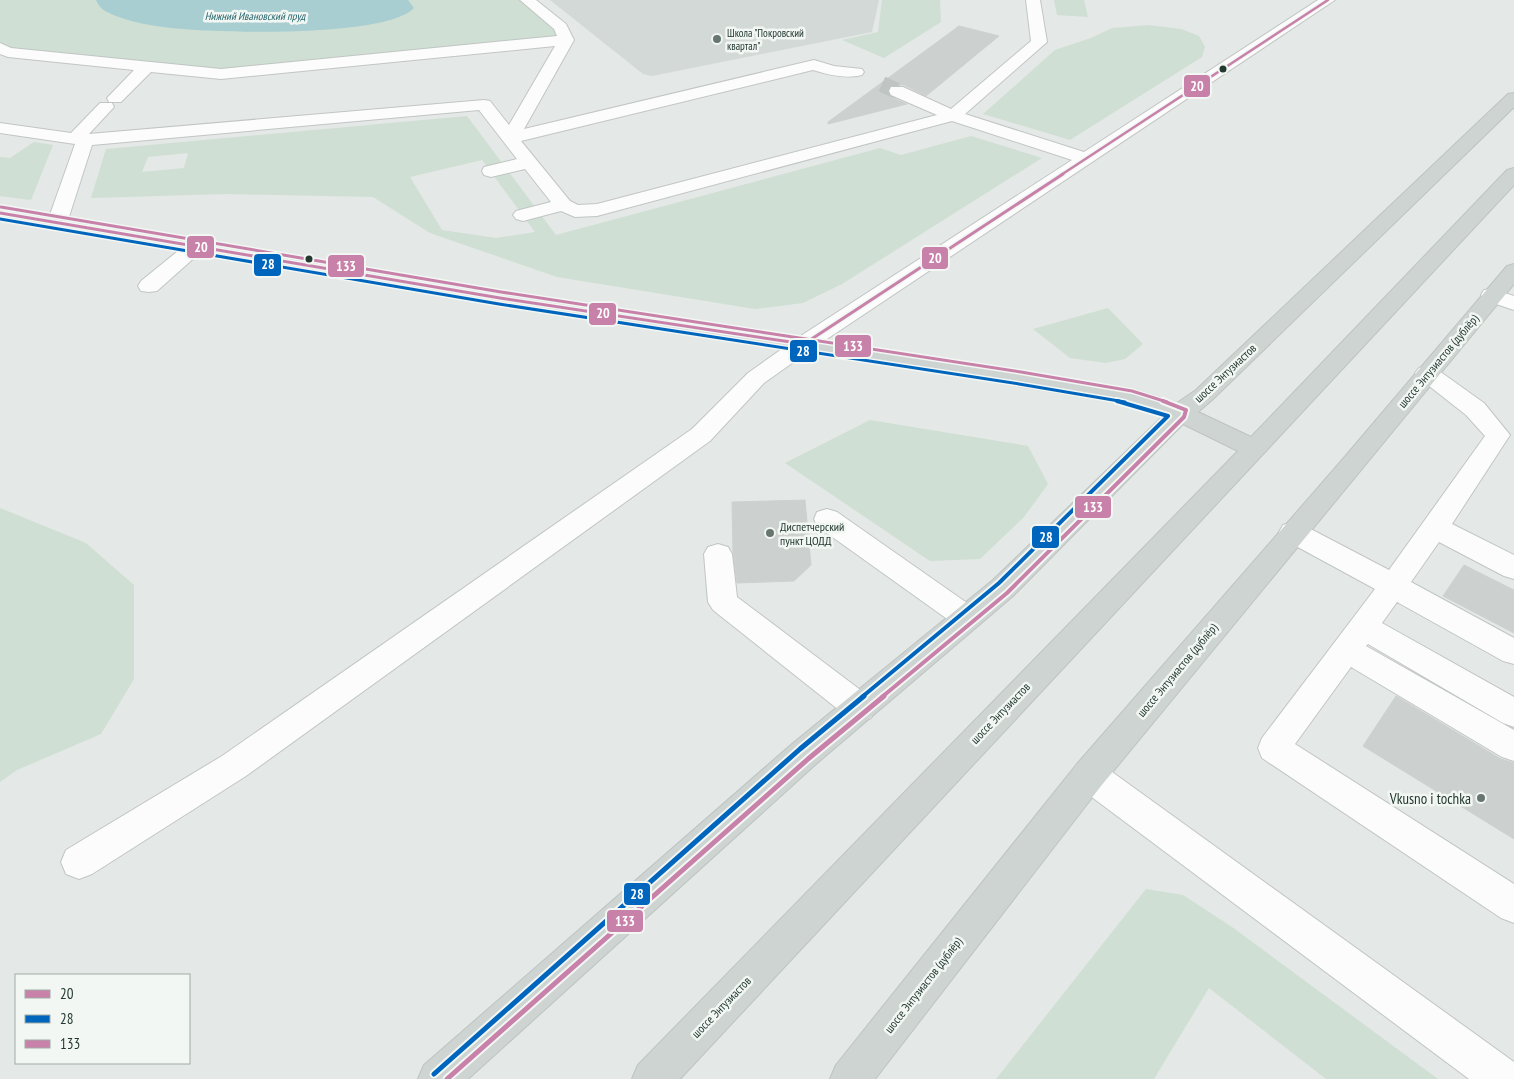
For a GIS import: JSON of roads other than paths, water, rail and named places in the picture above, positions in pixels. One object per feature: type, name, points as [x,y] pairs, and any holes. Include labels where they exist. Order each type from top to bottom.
[{"type":"main road","name":"шоссе Энтузиастов","points":[[438,1079],[804,754],[1003,588],[1180,413],[1204,395],[1514,98]]},
{"type":"main road","name":"шоссе Энтузиастов","points":[[652,1079],[1014,698],[1255,449],[1272,427],[1514,174]]},
{"type":"main road","points":[[0,213],[500,298],[804,344],[1131,397],[1180,413],[1255,449]]},
{"type":"main road","name":"шоссе Энтузиастов (дублёр)","points":[[850,1079],[876,1062],[1089,775],[1293,532],[1352,465],[1427,373],[1503,299],[1514,270]]},
{"type":"street","points":[[527,0],[561,28],[566,40]]},
{"type":"street","points":[[0,128],[80,139],[484,105],[563,205],[575,211],[597,210],[952,116],[1039,42],[1033,0]]},
{"type":"street","points":[[79,862],[234,766],[701,434],[756,378],[804,344],[1328,0]]},
{"type":"street","points":[[0,48],[8,52],[221,74],[566,40]]},
{"type":"street","points":[[510,138],[566,40]]},
{"type":"street","points":[[510,138],[808,59],[832,71],[856,72]]},
{"type":"street","points":[[57,222],[80,139],[146,66]]},
{"type":"street","points":[[898,91],[952,116],[1087,159]]},
{"type":"street","points":[[491,171],[529,162]]},
{"type":"street","points":[[523,216],[563,205]]},
{"type":"street","points":[[149,286],[196,246]]},
{"type":"street","points":[[1427,373],[1474,409],[1506,438],[1435,528],[1274,748],[1514,905]]},
{"type":"street","points":[[827,519],[968,618]]},
{"type":"street","points":[[1435,528],[1514,568]]},
{"type":"street","points":[[1293,532],[1514,652]]},
{"type":"street","points":[[718,554],[723,602],[860,708]]},
{"type":"street","points":[[1355,639],[1514,713]]},
{"type":"street","points":[[1355,639],[1514,747]]},
{"type":"street","points":[[1089,775],[1503,1079]]},
{"type":"water","name":"Нижний Ивановский пруд","points":[[96,0],[408,0],[414,8],[398,17],[372,24],[304,31],[267,32],[183,29],[143,24],[123,19],[105,11]]},
{"type":"tunnel","points":[[882,84],[897,91]]},
{"type":"place","name":"Школа \"Покровский квартал\"","points":[[717,39]]},
{"type":"place","name":"Диспетчерский пункт ЦОДД","points":[[770,533]]},
{"type":"place","name":"Vkusno i tochka","points":[[1481,798]]}]
